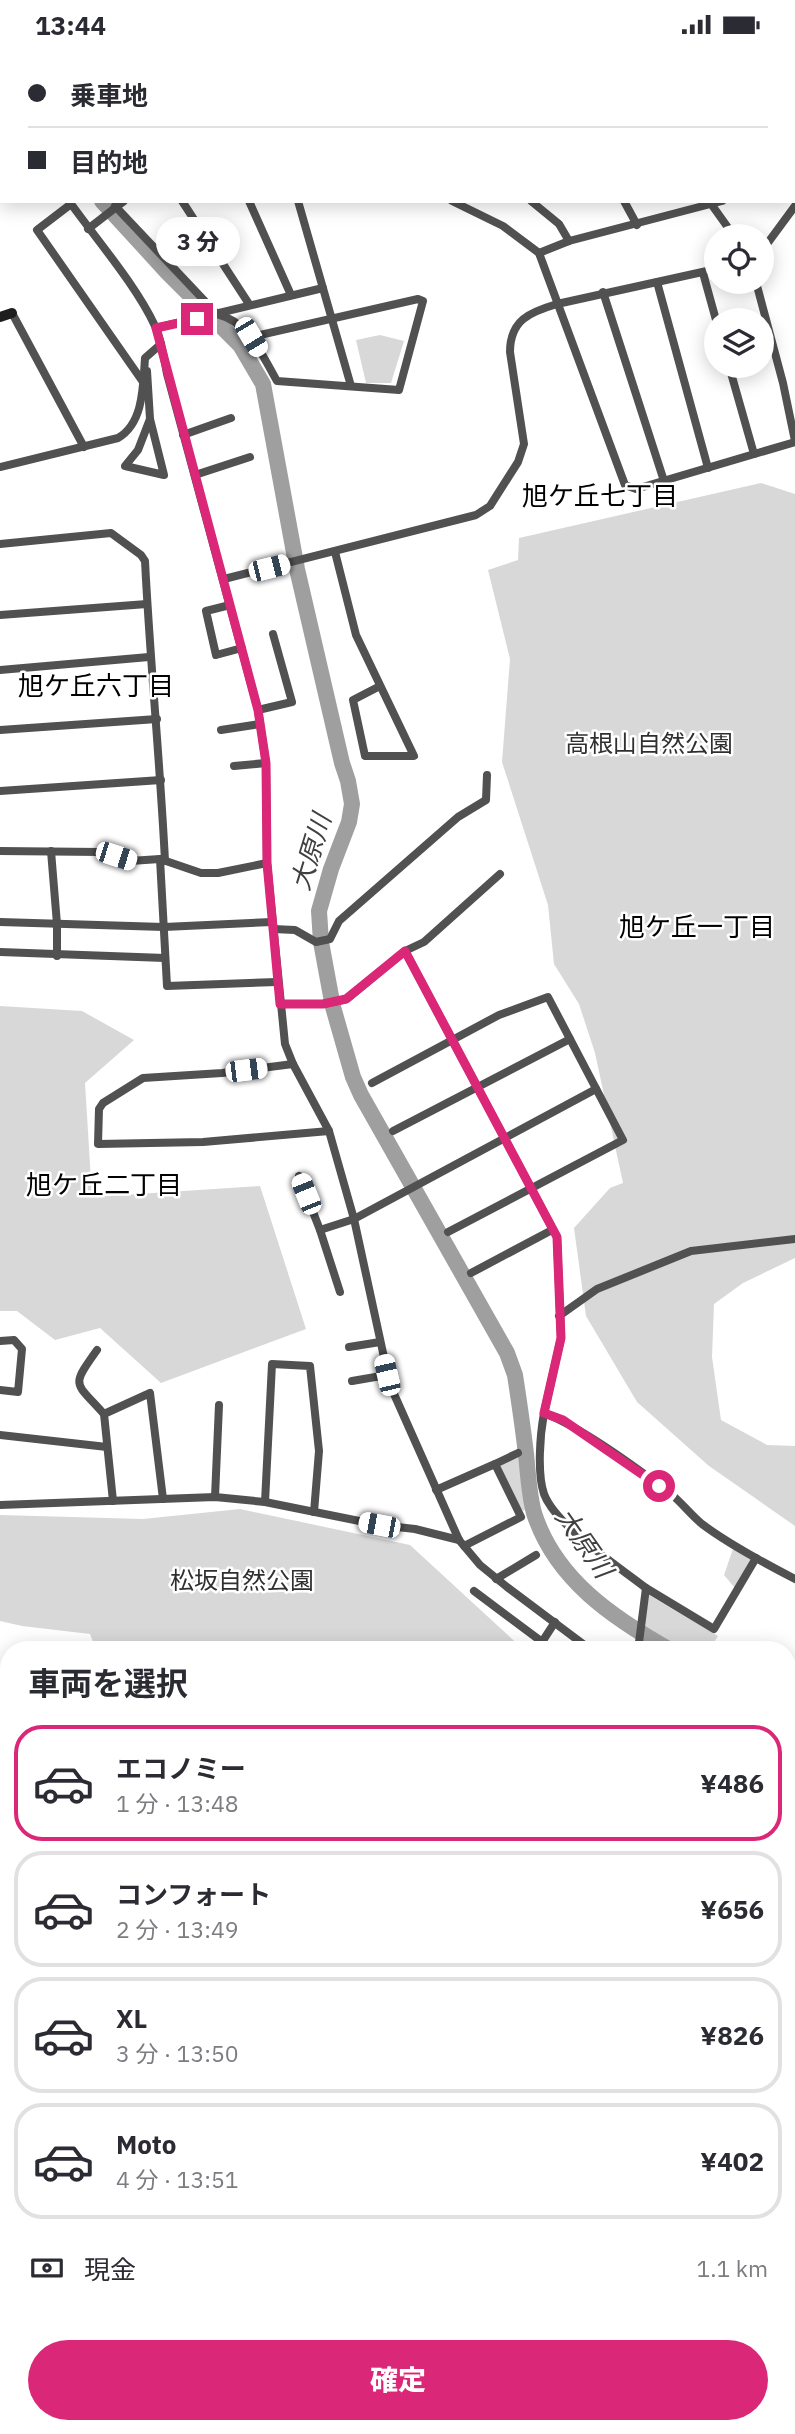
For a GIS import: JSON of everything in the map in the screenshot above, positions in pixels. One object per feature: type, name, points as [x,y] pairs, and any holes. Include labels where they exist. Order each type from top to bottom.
[{"type":"street","points":[[69,203],[37,230],[143,382]]},
{"type":"street","points":[[71,203],[139,299],[156,328],[161,344],[258,710],[266,763],[267,863],[285,1044],[329,1131],[354,1219],[387,1375],[397,1404],[461,1543],[496,1579],[579,1641]]},
{"type":"street","points":[[88,229],[120,203]]},
{"type":"street","points":[[183,203],[249,304]]},
{"type":"street","points":[[250,203],[290,295]]},
{"type":"street","points":[[300,203],[351,386]]},
{"type":"street","points":[[457,203],[503,226],[539,253],[625,485],[636,489],[795,442],[783,383],[759,294]]},
{"type":"street","points":[[533,203],[559,224],[569,241]]},
{"type":"street","points":[[625,203],[637,225]]},
{"type":"street","points":[[539,253],[569,241],[637,225],[711,203],[726,224]]},
{"type":"street","points":[[115,206],[217,314],[232,318],[251,337],[277,381],[399,390],[423,302],[418,299],[251,337]]},
{"type":"street","points":[[774,235],[795,207]]},
{"type":"street","points":[[224,579],[476,515],[490,506],[518,462],[524,444],[510,339],[515,326],[536,310],[603,292],[703,273],[713,308]]},
{"type":"street","points":[[657,282],[708,468]]},
{"type":"street","points":[[156,328],[323,288]]},
{"type":"street","points":[[603,292],[664,481]]},
{"type":"street","points":[[0,317],[12,313],[84,447]]},
{"type":"street","points":[[0,467],[118,438],[130,429],[136,419],[145,358],[161,344]]},
{"type":"street","points":[[145,358],[150,382],[150,419],[164,475],[125,466],[138,450],[150,419]]},
{"type":"street","points":[[732,378],[754,454]]},
{"type":"street","points":[[183,435],[231,418]]},
{"type":"street","points":[[195,475],[250,457]]},
{"type":"street","points":[[0,544],[111,533],[145,561],[149,657],[161,781],[167,986],[277,982]]},
{"type":"street","points":[[335,552],[355,635],[414,755],[365,756],[353,700],[380,686]]},
{"type":"street","points":[[0,615],[147,604]]},
{"type":"street","points":[[230,605],[206,611],[216,655],[242,648]]},
{"type":"street","points":[[258,710],[292,702],[273,634]]},
{"type":"street","points":[[0,670],[149,657]]},
{"type":"street","points":[[0,730],[157,719]]},
{"type":"street","points":[[221,730],[260,724]]},
{"type":"street","points":[[234,766],[266,763]]},
{"type":"street","points":[[0,922],[164,927],[273,926],[295,930],[316,942],[330,939],[339,921],[458,817],[486,800],[487,775]]},
{"type":"street","points":[[0,790],[161,781]]},
{"type":"street","points":[[0,851],[102,852],[130,861],[162,860],[201,873],[218,873],[267,863]]},
{"type":"street","points":[[51,852],[57,956]]},
{"type":"street","points":[[280,1004],[323,1004],[346,999],[405,951],[424,942],[500,874]]},
{"type":"street","points":[[405,951],[557,1237],[561,1338],[544,1413],[540,1450],[544,1493],[559,1518],[646,1588],[714,1629],[757,1558]]},
{"type":"street","points":[[0,952],[165,958]]},
{"type":"street","points":[[372,1083],[499,1015],[548,997],[623,1140],[448,1232]]},
{"type":"street","points":[[393,1131],[569,1039]]},
{"type":"street","points":[[293,1064],[222,1073],[144,1078],[103,1103],[99,1109],[98,1145],[203,1142],[329,1131]]},
{"type":"street","points":[[320,1230],[354,1219],[596,1089]]},
{"type":"street","points":[[299,1176],[340,1292]]},
{"type":"street","points":[[471,1273],[552,1230]]},
{"type":"street","points":[[559,1316],[597,1289],[691,1251],[795,1240]]},
{"type":"street","points":[[0,1341],[14,1340],[22,1349],[18,1392],[0,1390]]},
{"type":"street","points":[[349,1347],[380,1342]]},
{"type":"street","points":[[97,1350],[78,1377],[78,1385],[104,1415],[113,1501]]},
{"type":"street","points":[[265,1502],[272,1364],[310,1366],[319,1451],[314,1513]]},
{"type":"street","points":[[352,1381],[387,1375]]},
{"type":"street","points":[[104,1415],[150,1393],[163,1499]]},
{"type":"street","points":[[215,1497],[219,1405]]},
{"type":"street","points":[[544,1413],[563,1420],[630,1465],[672,1495],[702,1524],[795,1579]]},
{"type":"street","points":[[0,1435],[107,1447]]},
{"type":"street","points":[[436,1490],[517,1453]]},
{"type":"street","points":[[0,1505],[215,1497],[265,1502],[314,1513],[415,1529],[461,1543],[521,1517],[495,1464]]},
{"type":"street","points":[[496,1579],[537,1555]]},
{"type":"street","points":[[639,1641],[646,1588]]},
{"type":"street","points":[[474,1591],[541,1641]]},
{"type":"street","points":[[543,1641],[555,1622]]},
{"type":"green space","points":[[380,335],[404,341],[391,383],[366,383],[356,340]]},
{"type":"green space","name":"高根山自然公園","points":[[761,483],[795,494],[795,1258],[743,1283],[714,1304],[712,1357],[721,1420],[767,1445],[795,1446],[795,1526],[709,1466],[637,1402],[586,1316],[574,1228],[610,1188],[623,1183],[595,1053],[579,1004],[554,964],[548,905],[502,762],[510,659],[488,570],[518,560],[519,538]]},
{"type":"green space","points":[[0,1006],[82,1011],[134,1040],[85,1083],[92,1197],[260,1186],[306,1329],[161,1383],[100,1328],[55,1340],[17,1311],[0,1311]]},
{"type":"green space","points":[[519,1456],[526,1507],[524,1511],[520,1509],[499,1468],[501,1463]]},
{"type":"green space","name":"松坂自然公園","points":[[240,1509],[410,1545],[514,1641],[93,1641],[90,1634],[0,1621],[0,1515],[143,1519]]},
{"type":"green space","points":[[733,1549],[752,1560],[735,1588],[724,1575]]},
{"type":"green space","points":[[649,1595],[718,1636],[715,1641],[666,1641],[644,1629]]},
{"type":"waterway","name":"大原川","points":[[104,203],[167,272],[240,345],[263,384],[297,569],[352,804],[349,822],[319,911],[321,942],[333,1007],[353,1077],[507,1353],[515,1375],[532,1506],[544,1537],[556,1558],[588,1594],[607,1610],[655,1641]]},
{"type":"district","name":"旭ケ丘七丁目","points":[[600,496]]},
{"type":"district","name":"旭ケ丘六丁目","points":[[96,686]]},
{"type":"district","name":"旭ケ丘一丁目","points":[[697,927]]},
{"type":"district","name":"旭ケ丘二丁目","points":[[104,1185]]},
{"type":"route","points":[[197,319],[156,328],[258,710],[266,763],[267,863],[280,1004],[323,1004],[346,999],[405,951],[557,1237],[561,1338],[544,1413],[563,1420],[659,1486]]}]
